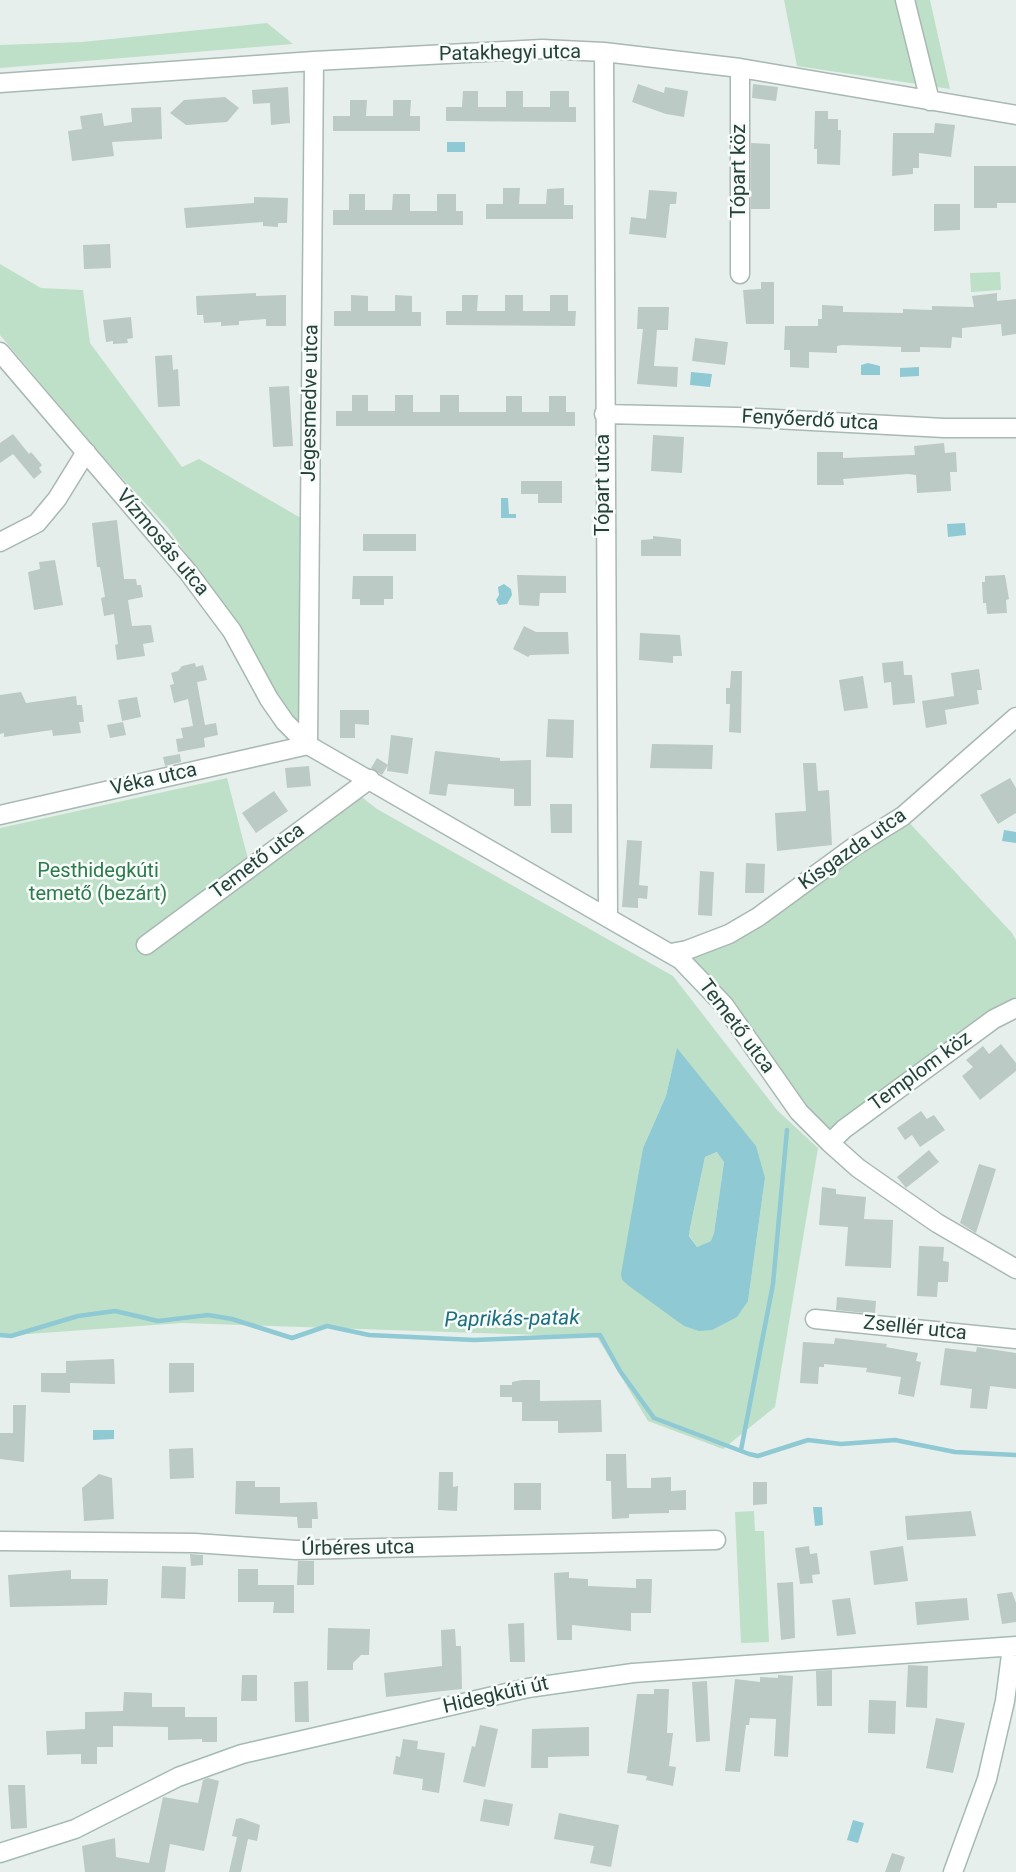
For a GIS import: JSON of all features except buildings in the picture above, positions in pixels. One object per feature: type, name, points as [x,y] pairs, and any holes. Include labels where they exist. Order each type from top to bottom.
[{"type":"street","points":[[905,0],[930,101]]},
{"type":"street","name":"Patakhegyi utca","points":[[0,84],[314,61],[542,49],[604,52],[740,68],[1016,115]]},
{"type":"street","name":"Tópart utca","points":[[604,52],[608,918]]},
{"type":"street","name":"Jegesmedve utca","points":[[308,745],[314,61]]},
{"type":"street","name":"Tópart köz","points":[[740,68],[740,274]]},
{"type":"street","name":"Vízmosás utca","points":[[0,352],[188,572],[232,631],[285,722],[308,745]]},
{"type":"street","name":"Fenyőerdő utca","points":[[604,414],[737,417],[944,428],[1016,428]]},
{"type":"street","points":[[0,542],[7,541],[37,523],[57,499],[86,452]]},
{"type":"street","name":"Kisgazda utca","points":[[671,953],[687,950],[729,934],[758,917],[855,846],[903,816],[1016,717]]},
{"type":"street","name":"Temető utca","points":[[308,745],[671,953],[724,1005],[799,1112],[830,1143],[858,1168],[936,1223],[1016,1269]]},
{"type":"street","name":"Véka utca","points":[[0,814],[308,745]]},
{"type":"street","name":"Temető utca","points":[[146,945],[370,779]]},
{"type":"street","name":"Templom köz","points":[[830,1143],[843,1129],[969,1037],[994,1019],[1016,1008]]},
{"type":"street","name":"Zsellér utca","points":[[815,1319],[1016,1339]]},
{"type":"street","name":"Úrbéres utca","points":[[0,1541],[195,1543],[296,1550],[716,1540]]},
{"type":"street","points":[[953,1872],[987,1779],[1005,1701],[1014,1646]]},
{"type":"street","name":"Hidegkúti út","points":[[0,1853],[75,1829],[178,1777],[242,1754],[528,1688],[645,1672],[1014,1646]]},
{"type":"green space","points":[[784,0],[930,0],[950,89],[797,66]]},
{"type":"green space","points":[[267,23],[293,44],[0,68],[0,45],[82,42]]},
{"type":"green space","points":[[0,264],[41,288],[83,290],[90,343],[182,467],[199,459],[306,521],[311,730],[296,732],[237,626],[168,528],[102,456],[0,335]]},
{"type":"green space","points":[[1000,272],[1001,290],[971,292],[970,273]]},
{"type":"green space","name":"Pesthidegkúti temető (bezárt)","points":[[227,778],[248,859],[349,787],[377,809],[673,976],[777,1110],[818,1148],[775,1407],[723,1449],[648,1421],[597,1337],[182,1323],[0,1336],[0,828]],"holes":[[[677,1049],[765,1178],[748,1301],[645,1297],[622,1280],[643,1148],[666,1096]]]},
{"type":"green space","points":[[903,816],[1012,933],[1016,940],[1016,1008],[830,1143],[702,981],[687,950],[729,934]]},
{"type":"green space","points":[[718,1152],[724,1162],[714,1233],[711,1241],[697,1247],[689,1235],[705,1157]]},
{"type":"green space","points":[[754,1511],[755,1531],[764,1531],[769,1642],[741,1643],[735,1512]]},
{"type":"water","points":[[447,142],[465,142],[465,152],[447,152]]},
{"type":"water","points":[[868,363],[880,366],[880,375],[861,375],[861,365]]},
{"type":"water","points":[[919,367],[919,376],[900,377],[900,368]]},
{"type":"water","points":[[691,372],[712,374],[710,387],[690,385]]},
{"type":"water","points":[[501,498],[508,498],[509,514],[516,514],[516,518],[501,518]]},
{"type":"water","points":[[965,523],[966,535],[948,537],[947,524]]},
{"type":"water","points":[[504,584],[511,589],[512,595],[507,604],[499,605],[496,600],[499,595],[498,587]]},
{"type":"water","points":[[1004,830],[1016,832],[1016,843],[1002,841]]},
{"type":"water","points":[[677,1048],[756,1146],[765,1178],[748,1301],[737,1317],[712,1330],[699,1331],[684,1326],[622,1280],[621,1274],[643,1148],[666,1096]],"holes":[[[717,1152],[724,1162],[714,1233],[711,1241],[697,1247],[689,1236],[705,1157]]]},
{"type":"water","points":[[93,1430],[114,1430],[114,1439],[93,1440]]},
{"type":"water","points":[[813,1507],[822,1507],[823,1525],[815,1526]]},
{"type":"water","points":[[853,1820],[864,1823],[858,1843],[847,1840]]},
{"type":"waterway","points":[[741,1450],[773,1284],[787,1130]]},
{"type":"waterway","name":"Paprikás-patak","points":[[0,1335],[11,1336],[78,1316],[115,1311],[158,1321],[208,1315],[232,1319],[292,1338],[327,1326],[369,1335],[474,1340],[600,1335],[620,1371],[654,1418],[749,1454],[758,1456],[808,1440],[841,1444],[895,1440],[955,1452],[1016,1455]]}]
